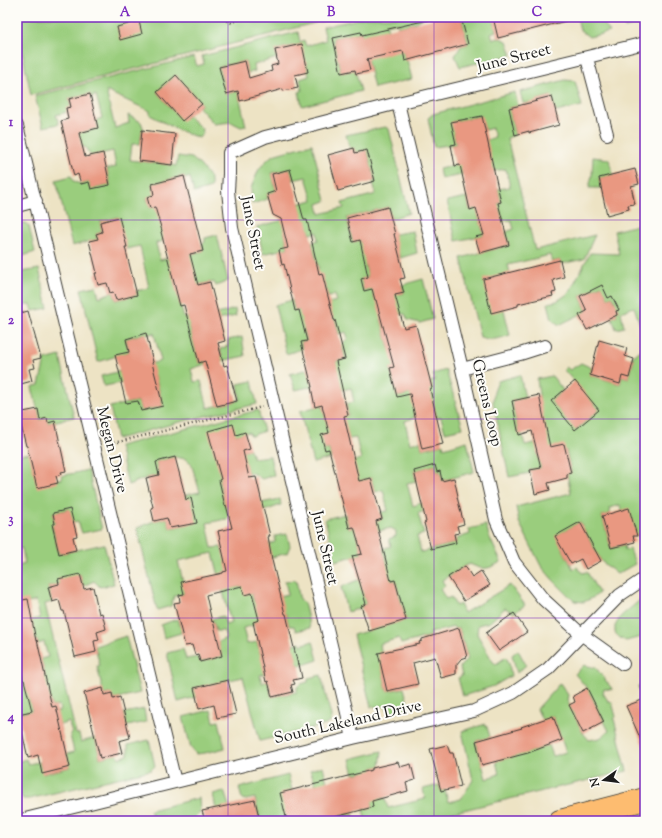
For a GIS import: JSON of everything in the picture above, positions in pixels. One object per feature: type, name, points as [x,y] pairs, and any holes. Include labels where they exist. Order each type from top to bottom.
[{"type":"highway","points":[[560,821],[645,799]]},
{"type":"street","name":"June Street","points":[[352,738],[232,228],[228,191],[230,174],[229,153],[265,137],[645,43]]},
{"type":"street","points":[[587,58],[607,134]]},
{"type":"street","name":"Greens Loop","points":[[398,103],[462,369],[496,520],[514,562],[543,599],[581,634],[623,664]]},
{"type":"street","name":"Megan Drive","points":[[17,126],[174,782]]},
{"type":"street","points":[[17,206],[36,201]]},
{"type":"street","points":[[462,369],[545,346]]},
{"type":"street","name":"South Lakeland Drive","points":[[17,821],[352,738],[474,711],[512,693],[548,669],[620,595],[645,578]]},
{"type":"path","points":[[220,17],[232,23],[242,17]]},
{"type":"path","points":[[114,443],[274,404]]},
{"type":"green space","points":[[17,17],[338,17],[31,95],[17,26]]},
{"type":"green space","points":[[366,17],[426,17],[414,23],[398,27],[397,23],[386,25],[403,51],[412,79],[374,88],[361,32],[333,38],[341,73],[355,70],[361,91],[302,106],[299,92],[302,91],[300,79],[309,76],[301,44],[275,50],[277,58],[254,65],[255,71],[248,73],[245,61],[219,67],[226,94],[238,91],[246,126],[241,127],[231,122],[214,124],[199,107],[202,104],[176,75],[157,92],[176,114],[179,112],[185,119],[188,116],[202,129],[203,133],[199,138],[178,130],[150,115],[150,111],[106,91],[115,128],[129,123],[128,115],[141,122],[144,130],[142,130],[140,144],[132,144],[130,160],[176,166],[178,156],[192,158],[200,165],[211,179],[211,188],[194,193],[190,177],[185,179],[184,176],[152,184],[154,195],[147,198],[150,208],[155,207],[162,223],[163,241],[156,243],[160,260],[168,258],[168,260],[203,251],[202,244],[205,242],[205,238],[217,235],[228,281],[216,286],[214,282],[198,285],[173,276],[184,318],[212,311],[214,315],[235,309],[236,316],[189,324],[199,363],[222,357],[220,349],[228,346],[228,340],[242,337],[245,356],[206,364],[191,369],[194,382],[201,381],[208,408],[237,401],[240,399],[238,384],[252,381],[257,404],[184,421],[117,439],[110,407],[138,401],[141,411],[163,406],[155,375],[104,386],[101,376],[161,361],[154,333],[146,335],[145,333],[126,339],[129,352],[98,362],[81,289],[96,286],[99,297],[113,292],[116,300],[137,295],[136,291],[149,288],[140,246],[127,249],[118,217],[100,222],[102,232],[96,234],[98,239],[72,246],[56,180],[71,176],[74,182],[81,184],[89,182],[91,189],[110,185],[107,169],[116,167],[113,151],[91,156],[85,147],[81,147],[79,133],[98,128],[96,120],[102,118],[96,95],[91,97],[90,94],[69,99],[71,107],[67,112],[56,115],[59,124],[43,127],[35,96],[194,57],[197,66],[204,64],[202,56],[298,32],[300,42],[304,40],[306,46],[326,40],[323,27]]},
{"type":"green space","points":[[461,17],[493,17],[496,31],[491,33],[493,39],[500,38],[507,41],[512,55],[460,67],[455,56],[461,46],[468,44]]},
{"type":"green space","points":[[577,17],[598,17],[610,32],[589,37],[580,30]]},
{"type":"green space","points":[[623,17],[645,17],[645,23],[625,28]]},
{"type":"green space","points":[[565,80],[575,81],[582,106],[556,112],[551,96],[537,100],[538,105],[531,107],[529,103],[523,103],[520,92]]},
{"type":"green space","points":[[515,92],[518,106],[509,108],[515,135],[507,138],[535,250],[595,235],[584,259],[561,264],[560,260],[552,262],[550,255],[508,265],[510,273],[504,310],[510,335],[488,339],[480,337],[461,258],[509,245],[506,232],[514,229],[511,220],[503,221],[499,208],[478,214],[484,235],[456,241],[447,201],[467,197],[470,210],[501,203],[498,189],[510,187],[506,169],[494,171],[461,171],[462,175],[441,179],[439,169],[470,162],[487,140],[495,137],[492,128],[485,130],[481,116],[452,122],[456,144],[434,147],[428,118],[433,114]]},
{"type":"green space","points":[[385,127],[389,129],[409,213],[391,219],[388,207],[347,218],[353,242],[360,240],[361,243],[413,231],[417,253],[400,258],[399,254],[365,263],[368,277],[361,279],[364,291],[372,289],[375,300],[404,293],[402,285],[423,279],[433,319],[420,323],[408,320],[405,314],[400,314],[381,319],[389,348],[400,366],[390,369],[398,397],[432,388],[430,382],[435,380],[433,374],[446,370],[463,428],[445,432],[441,417],[437,418],[434,408],[414,413],[414,418],[405,421],[410,444],[420,441],[422,449],[443,444],[444,448],[467,441],[474,472],[442,481],[440,471],[437,472],[435,465],[414,471],[416,481],[407,483],[413,506],[421,503],[422,505],[441,507],[418,513],[424,534],[417,536],[421,552],[456,543],[456,539],[470,534],[469,529],[486,525],[489,536],[501,562],[486,568],[479,568],[470,564],[465,566],[442,580],[445,586],[440,589],[446,599],[451,597],[456,606],[460,604],[464,613],[510,585],[525,605],[514,613],[505,608],[490,622],[478,625],[477,634],[493,662],[496,664],[506,657],[509,663],[511,676],[494,686],[463,696],[458,678],[462,676],[460,667],[468,659],[459,628],[455,629],[454,627],[430,633],[430,636],[401,644],[399,638],[379,644],[382,653],[379,654],[387,691],[404,688],[409,707],[391,713],[384,706],[371,707],[353,635],[406,620],[395,580],[371,586],[372,591],[363,594],[366,604],[362,605],[362,608],[347,612],[341,587],[358,580],[378,575],[376,567],[387,564],[383,549],[391,546],[389,539],[396,536],[396,531],[391,528],[356,533],[362,554],[335,561],[325,519],[345,514],[349,528],[382,519],[381,512],[388,511],[383,490],[375,492],[371,478],[343,486],[354,461],[361,459],[356,438],[349,439],[346,429],[322,435],[325,450],[329,449],[331,458],[313,463],[300,411],[322,405],[326,420],[348,415],[346,404],[354,402],[351,388],[342,390],[319,385],[295,390],[290,374],[345,359],[342,344],[348,338],[346,332],[339,334],[335,320],[304,328],[307,341],[301,342],[302,349],[286,354],[275,305],[292,300],[295,311],[337,301],[335,295],[328,297],[322,274],[301,278],[301,273],[319,268],[312,243],[318,240],[317,232],[310,234],[306,220],[283,225],[288,248],[263,254],[257,227],[280,221],[293,205],[313,200],[306,177],[293,180],[290,169],[272,173],[276,191],[267,194],[268,199],[252,204],[251,188],[259,169],[269,158],[276,154],[312,144],[326,201],[318,204],[320,214],[344,208],[342,203],[376,194],[373,182],[375,181],[367,150],[355,153],[354,148],[350,149],[346,135]]},
{"type":"green space","points":[[593,157],[609,159],[613,175],[599,178],[601,188],[589,188],[592,175]]},
{"type":"green space","points":[[17,223],[25,223],[29,226],[35,252],[20,257],[17,251]]},
{"type":"green space","points":[[645,223],[645,330],[642,330],[634,307],[621,312],[624,327],[616,329],[612,318],[617,315],[616,311],[619,310],[612,296],[608,298],[601,285],[580,296],[587,311],[559,325],[552,319],[548,303],[557,301],[569,293],[590,253],[619,254],[614,231]]},
{"type":"green space","points":[[39,269],[48,308],[33,311],[31,304],[22,306],[20,297],[17,297],[17,273]]},
{"type":"green space","points":[[643,348],[645,356],[645,552],[641,537],[637,536],[620,505],[609,508],[610,514],[602,516],[611,548],[624,545],[625,550],[630,549],[635,564],[617,574],[601,561],[580,522],[556,536],[573,569],[577,567],[582,573],[587,572],[599,593],[584,602],[574,601],[541,566],[519,522],[516,507],[571,493],[567,474],[571,472],[566,450],[560,452],[537,451],[541,468],[530,470],[530,473],[509,477],[493,402],[494,392],[498,381],[520,375],[525,398],[512,401],[519,434],[522,434],[525,445],[540,442],[539,395],[537,379],[552,376],[563,390],[551,401],[576,430],[599,410],[564,370],[566,367],[570,370],[581,363],[592,368],[590,375],[620,384],[622,376],[629,378],[634,359],[631,358]]},
{"type":"green space","points":[[60,356],[74,417],[48,423],[47,418],[40,420],[32,387],[39,385],[45,360]]},
{"type":"green space","points":[[258,410],[264,431],[251,436],[249,432],[236,435],[216,458],[250,449],[253,458],[270,456],[274,475],[262,479],[255,474],[248,472],[219,480],[225,505],[231,504],[233,509],[280,499],[281,505],[264,511],[207,523],[212,548],[221,547],[223,553],[227,553],[269,544],[275,542],[275,536],[287,534],[290,546],[287,553],[258,561],[258,564],[223,572],[227,589],[242,586],[252,593],[254,602],[288,594],[285,581],[296,580],[300,601],[304,602],[310,628],[296,631],[294,626],[289,626],[286,614],[253,622],[254,625],[243,628],[247,644],[257,642],[260,653],[300,642],[301,645],[313,641],[318,660],[300,666],[299,664],[260,675],[262,683],[268,681],[272,697],[297,692],[297,687],[308,682],[308,678],[321,675],[331,716],[331,722],[325,725],[260,741],[243,677],[194,688],[196,697],[178,702],[167,653],[183,649],[186,659],[198,657],[200,662],[222,656],[218,642],[226,638],[224,631],[216,631],[213,621],[181,630],[181,633],[164,638],[161,625],[177,619],[180,627],[223,616],[226,625],[231,623],[213,553],[178,561],[184,594],[174,596],[171,606],[157,610],[137,528],[154,521],[167,518],[170,528],[196,523],[191,499],[186,500],[185,495],[200,492],[191,463],[186,459],[175,457],[156,462],[159,475],[128,485],[119,446]]},
{"type":"green space","points":[[29,453],[57,480],[62,479],[61,476],[88,470],[102,529],[82,533],[78,521],[73,522],[69,509],[53,513],[55,524],[52,525],[59,554],[104,544],[114,584],[100,587],[94,581],[83,586],[80,574],[59,584],[48,587],[52,602],[45,604],[76,734],[79,734],[81,742],[95,738],[100,758],[117,754],[119,758],[128,755],[128,745],[149,740],[155,766],[151,770],[29,799],[23,799],[20,795],[18,786],[17,762],[26,759],[28,764],[39,762],[43,774],[70,767],[67,754],[74,752],[69,722],[57,726],[53,713],[60,711],[59,705],[52,707],[49,694],[29,699],[32,711],[18,714],[17,716],[17,672],[21,672],[23,680],[45,675],[41,659],[48,657],[44,642],[38,644],[37,640],[30,642],[32,620],[40,618],[36,601],[28,603],[17,601],[18,566],[25,564],[22,548],[17,549],[17,455]]},
{"type":"green space","points":[[645,596],[645,636],[626,641],[620,638],[615,633],[615,626],[621,616]]},
{"type":"green space","points":[[126,636],[140,693],[113,699],[111,693],[104,695],[97,666],[100,666],[95,646]]},
{"type":"green space","points":[[518,650],[526,665],[517,673],[512,655]]},
{"type":"green space","points":[[584,665],[596,668],[613,690],[604,689],[603,693],[608,701],[612,702],[616,717],[614,719],[627,771],[417,821],[355,821],[365,818],[363,810],[373,807],[364,772],[354,774],[350,759],[382,751],[380,766],[372,768],[380,799],[385,798],[388,808],[425,799],[423,789],[439,785],[441,791],[445,790],[448,802],[461,799],[473,780],[462,731],[486,724],[490,737],[476,741],[486,779],[499,774],[496,761],[530,752],[549,745],[553,756],[566,752],[553,716],[548,717],[550,725],[543,722],[537,709],[560,683],[568,695],[567,700],[583,733],[589,740],[600,738],[609,731],[587,688],[575,674]]},
{"type":"green space","points":[[645,681],[645,700],[642,697],[638,686],[644,684]]},
{"type":"green space","points":[[144,709],[146,722],[123,727],[122,723],[126,721],[124,713]]},
{"type":"green space","points":[[211,710],[214,722],[219,721],[225,748],[196,754],[191,748],[183,717]]},
{"type":"green space","points":[[323,766],[335,817],[353,813],[355,821],[314,821],[316,785],[310,770]]},
{"type":"green space","points":[[288,775],[292,790],[287,821],[260,821],[255,798],[246,800],[242,799],[239,788]]},
{"type":"green space","points":[[224,791],[229,806],[218,821],[213,794]]},
{"type":"green space","points":[[199,798],[200,812],[194,818],[194,821],[154,821],[150,810]]},
{"type":"building","points":[[431,17],[461,17],[468,44],[405,61],[403,51],[367,59],[370,71],[356,74],[355,70],[341,73],[333,38],[361,32],[362,35],[432,19]]},
{"type":"building","points":[[493,17],[565,17],[566,21],[498,38]]},
{"type":"building","points":[[139,21],[142,34],[120,40],[117,27]]},
{"type":"building","points":[[302,44],[308,72],[295,75],[298,88],[283,91],[283,89],[240,101],[238,91],[226,94],[219,67],[245,61],[249,78],[272,71],[271,66],[278,64],[275,50]]},
{"type":"building","points":[[176,75],[202,104],[182,121],[157,92]]},
{"type":"building","points":[[90,94],[98,128],[79,133],[85,157],[103,153],[110,185],[91,189],[89,182],[81,184],[78,174],[74,176],[61,121],[68,119],[66,108],[71,107],[69,99]]},
{"type":"building","points":[[552,96],[559,125],[515,135],[509,108]]},
{"type":"building","points":[[482,116],[501,202],[498,203],[509,245],[480,253],[475,237],[484,235],[476,208],[470,210],[460,165],[455,166],[451,145],[456,144],[451,122]]},
{"type":"building","points":[[142,130],[175,134],[172,165],[139,161]]},
{"type":"building","points":[[354,148],[355,153],[367,150],[375,181],[338,191],[328,155]]},
{"type":"building","points":[[290,169],[304,220],[307,220],[319,274],[322,273],[345,359],[336,361],[348,415],[344,416],[359,481],[371,478],[382,519],[376,521],[391,581],[395,580],[406,620],[369,631],[361,606],[366,604],[352,556],[362,554],[354,527],[349,528],[329,449],[325,450],[321,435],[329,433],[322,405],[315,407],[312,387],[301,342],[307,341],[299,310],[295,311],[284,264],[282,265],[279,250],[288,248],[281,219],[273,215],[267,194],[276,191],[272,174]]},
{"type":"building","points":[[635,169],[639,184],[631,186],[635,204],[628,205],[629,209],[607,215],[599,178]]},
{"type":"building","points":[[184,176],[203,251],[190,254],[198,285],[210,282],[225,341],[218,343],[224,366],[227,365],[237,401],[217,406],[205,361],[199,363],[184,305],[180,306],[155,207],[150,208],[147,197],[154,195],[152,184]]},
{"type":"building","points":[[388,207],[405,278],[400,279],[404,293],[395,295],[404,328],[416,325],[432,388],[430,389],[443,444],[422,449],[410,394],[397,397],[390,368],[394,367],[376,300],[372,289],[364,291],[361,279],[368,277],[360,240],[353,242],[347,218]]},
{"type":"building","points":[[119,217],[137,295],[116,300],[113,292],[110,293],[107,283],[98,285],[95,273],[97,273],[89,241],[98,239],[96,234],[102,232],[100,222]]},
{"type":"building","points":[[560,260],[564,277],[553,280],[556,292],[552,293],[553,296],[518,304],[518,306],[491,313],[483,279]]},
{"type":"building","points":[[602,285],[608,298],[612,296],[619,310],[616,311],[617,315],[587,330],[579,315],[587,311],[580,296]]},
{"type":"building","points":[[28,311],[41,358],[33,360],[35,368],[29,369],[32,381],[17,385],[17,314]]},
{"type":"building","points":[[146,333],[163,406],[141,411],[138,401],[126,403],[115,355],[129,352],[126,339]]},
{"type":"building","points":[[599,340],[627,348],[625,356],[634,359],[629,378],[622,376],[620,384],[590,375]]},
{"type":"building","points":[[575,381],[599,410],[575,430],[551,401]]},
{"type":"building","points":[[539,395],[550,447],[564,444],[571,473],[567,474],[567,478],[548,483],[550,490],[535,494],[530,470],[541,468],[532,431],[519,435],[512,401]]},
{"type":"building","points":[[38,409],[40,420],[47,418],[48,423],[55,421],[66,471],[61,472],[62,474],[56,476],[58,483],[37,488],[18,413]]},
{"type":"building","points":[[233,424],[236,435],[245,432],[250,449],[243,451],[249,478],[256,477],[270,536],[268,536],[272,560],[302,678],[293,680],[295,684],[291,685],[293,692],[272,697],[268,681],[266,682],[253,622],[259,620],[252,593],[244,595],[242,586],[206,595],[222,656],[200,662],[198,654],[195,655],[192,645],[185,646],[174,603],[180,602],[179,595],[184,594],[181,582],[227,571],[218,531],[232,528],[226,505],[225,506],[219,480],[221,479],[208,431]]},
{"type":"building","points":[[175,457],[186,500],[191,498],[197,523],[170,528],[167,518],[154,521],[151,508],[153,507],[146,478],[159,475],[156,462]]},
{"type":"building","points":[[435,465],[437,472],[440,471],[442,481],[454,478],[464,524],[457,526],[459,533],[454,534],[456,543],[431,549],[424,523],[426,522],[414,471]]},
{"type":"building","points":[[629,508],[637,536],[633,536],[635,542],[611,548],[602,516]]},
{"type":"building","points":[[70,509],[77,536],[73,537],[76,550],[59,554],[52,524],[55,524],[53,513]]},
{"type":"building","points":[[580,522],[601,561],[586,569],[581,559],[571,564],[555,536]]},
{"type":"building","points":[[465,566],[472,577],[481,571],[490,585],[464,601],[448,577]]},
{"type":"building","points":[[80,574],[84,589],[93,587],[99,614],[102,613],[106,629],[97,632],[99,640],[94,641],[96,652],[75,657],[64,611],[62,611],[59,600],[52,602],[48,587],[59,584],[58,579]]},
{"type":"building","points":[[28,599],[36,641],[37,640],[52,707],[56,706],[70,767],[42,774],[38,755],[28,758],[18,714],[32,711],[21,672],[17,673],[17,601]]},
{"type":"building","points":[[514,613],[527,632],[499,651],[486,633]]},
{"type":"building","points":[[459,628],[467,657],[461,659],[456,665],[456,674],[441,678],[435,657],[413,663],[418,684],[387,691],[378,653],[420,644],[419,642],[422,641],[422,639]]},
{"type":"building","points":[[228,680],[236,714],[217,718],[214,705],[199,709],[194,688]]},
{"type":"building","points":[[103,688],[104,695],[112,693],[113,699],[120,697],[130,738],[119,741],[122,753],[100,758],[84,693]]},
{"type":"building","points":[[587,688],[604,722],[583,733],[569,705],[575,702],[573,696]]},
{"type":"building","points":[[642,700],[645,707],[645,749],[626,706]]},
{"type":"building","points":[[553,716],[562,740],[528,753],[482,765],[476,741],[522,728],[521,727]]},
{"type":"building","points":[[447,745],[450,753],[453,753],[461,786],[441,791],[430,749]]},
{"type":"building","points":[[398,762],[400,767],[411,764],[415,780],[406,783],[408,791],[372,801],[373,807],[320,821],[287,821],[280,793]]},
{"type":"building","points":[[255,800],[260,821],[205,821],[202,811]]}]
